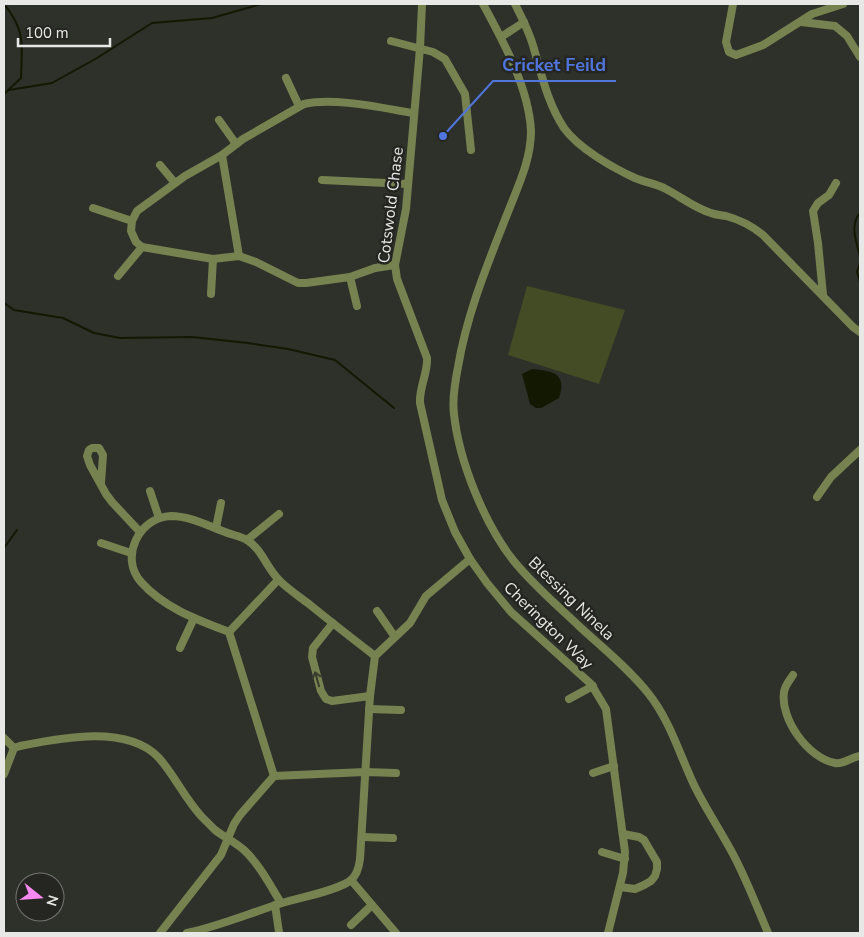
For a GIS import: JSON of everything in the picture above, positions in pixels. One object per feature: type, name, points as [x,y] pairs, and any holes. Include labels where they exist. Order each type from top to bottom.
[{"type":"street","name":"Cotswold Chase","points":[[422,4],[420,48],[405,215],[395,265],[397,279],[427,358],[428,365],[420,393],[420,403],[442,500],[455,532],[470,559]]},
{"type":"street","name":"Blessing Ninela","points":[[483,4],[501,37],[518,78],[527,105],[531,130],[530,151],[478,289],[461,350],[455,386],[454,414],[470,479],[478,500],[511,557],[527,576],[633,676],[650,695],[662,715],[696,788],[735,858],[768,933]]},
{"type":"street","points":[[515,4],[534,48],[544,85],[555,111],[564,128],[582,147],[637,179],[664,188],[712,214],[743,221],[753,227],[860,332]]},
{"type":"street","points":[[733,4],[726,42],[727,48],[732,54],[736,55],[763,45],[812,14],[843,4]]},
{"type":"street","points":[[501,37],[524,22]]},
{"type":"street","points":[[801,22],[835,26],[847,36],[860,57]]},
{"type":"street","points":[[392,41],[441,55],[445,59],[465,94],[472,150]]},
{"type":"street","points":[[286,78],[299,106]]},
{"type":"street","points":[[395,265],[376,268],[350,277],[298,283],[256,262],[239,256],[212,259],[142,247],[136,242],[132,231],[132,221],[137,212],[175,183],[299,106],[314,102],[372,106],[413,114]]},
{"type":"street","points":[[218,120],[236,144]]},
{"type":"street","points":[[222,155],[239,256]]},
{"type":"street","points":[[160,165],[175,183]]},
{"type":"street","points":[[322,180],[408,184]]},
{"type":"street","points":[[823,295],[813,211],[818,203],[829,195],[836,183]]},
{"type":"street","points":[[93,208],[132,221]]},
{"type":"street","points":[[118,276],[142,247]]},
{"type":"street","points":[[211,294],[212,259]]},
{"type":"street","points":[[350,277],[357,306]]},
{"type":"street","points":[[817,497],[831,477],[860,450]]},
{"type":"street","points":[[101,483],[112,502],[140,532]]},
{"type":"street","points":[[150,491],[159,518]]},
{"type":"street","points":[[216,528],[221,503]]},
{"type":"street","points":[[248,540],[279,514]]},
{"type":"street","points":[[229,632],[194,618],[163,601],[141,582],[132,569],[131,553],[140,532],[159,518],[172,516],[188,519],[248,540],[278,580],[375,656]]},
{"type":"street","points":[[100,544],[131,553]]},
{"type":"street","points":[[187,933],[216,930],[278,904],[341,886],[351,880],[358,868],[362,837],[369,709],[375,656],[410,624],[426,596],[470,559]]},
{"type":"street","name":"Cherington Way","points":[[470,559],[511,612],[592,686],[606,709],[625,859],[608,933]]},
{"type":"street","points":[[229,632],[278,580]]},
{"type":"street","points":[[377,611],[395,637]]},
{"type":"street","points":[[180,648],[194,618]]},
{"type":"street","points":[[333,623],[312,652],[312,662],[321,691],[326,699],[332,701],[370,696]]},
{"type":"street","points":[[229,632],[274,776]]},
{"type":"street","points":[[793,675],[786,687],[784,700],[787,715],[793,729],[806,745],[818,755],[837,763],[843,763],[860,756]]},
{"type":"street","name":"Cherington Way","points":[[569,699],[592,686]]},
{"type":"street","points":[[369,709],[400,710]]},
{"type":"street","points":[[14,748],[48,740],[78,736],[106,738],[141,744],[151,750],[200,815],[216,830],[245,851],[263,874],[278,904],[279,932]]},
{"type":"street","points":[[4,738],[14,748]]},
{"type":"street","points":[[4,774],[14,748]]},
{"type":"street","points":[[593,773],[614,766]]},
{"type":"street","points":[[160,933],[221,855],[240,815],[274,776],[365,772],[396,773]]},
{"type":"street","points":[[620,886],[636,889],[651,881],[657,869],[656,862],[644,840],[639,837],[623,834]]},
{"type":"street","points":[[362,837],[393,838]]},
{"type":"street","points":[[602,852],[625,859]]},
{"type":"street","points":[[351,880],[396,933]]},
{"type":"street","points":[[350,925],[372,905]]},
{"type":"green space","points":[[527,286],[625,310],[599,384],[508,355]]},
{"type":"shaded area","points":[[532,369],[547,371],[557,375],[560,379],[561,390],[559,398],[541,408],[536,408],[530,404],[522,374]]},
{"type":"waterway","points":[[4,4],[16,22],[22,47],[21,78],[4,94]]},
{"type":"waterway","points":[[9,90],[52,83],[97,58],[152,23],[212,18],[261,4]]},
{"type":"waterway","points":[[860,213],[854,229],[860,257]]},
{"type":"waterway","points":[[860,263],[857,272],[860,282]]},
{"type":"waterway","points":[[4,303],[14,310],[63,318],[94,333],[120,338],[192,337],[288,349],[335,360],[394,408]]},
{"type":"waterway","points":[[4,548],[17,530]]},
{"type":"place","name":"Cricket Feild","points":[[443,136]]}]
